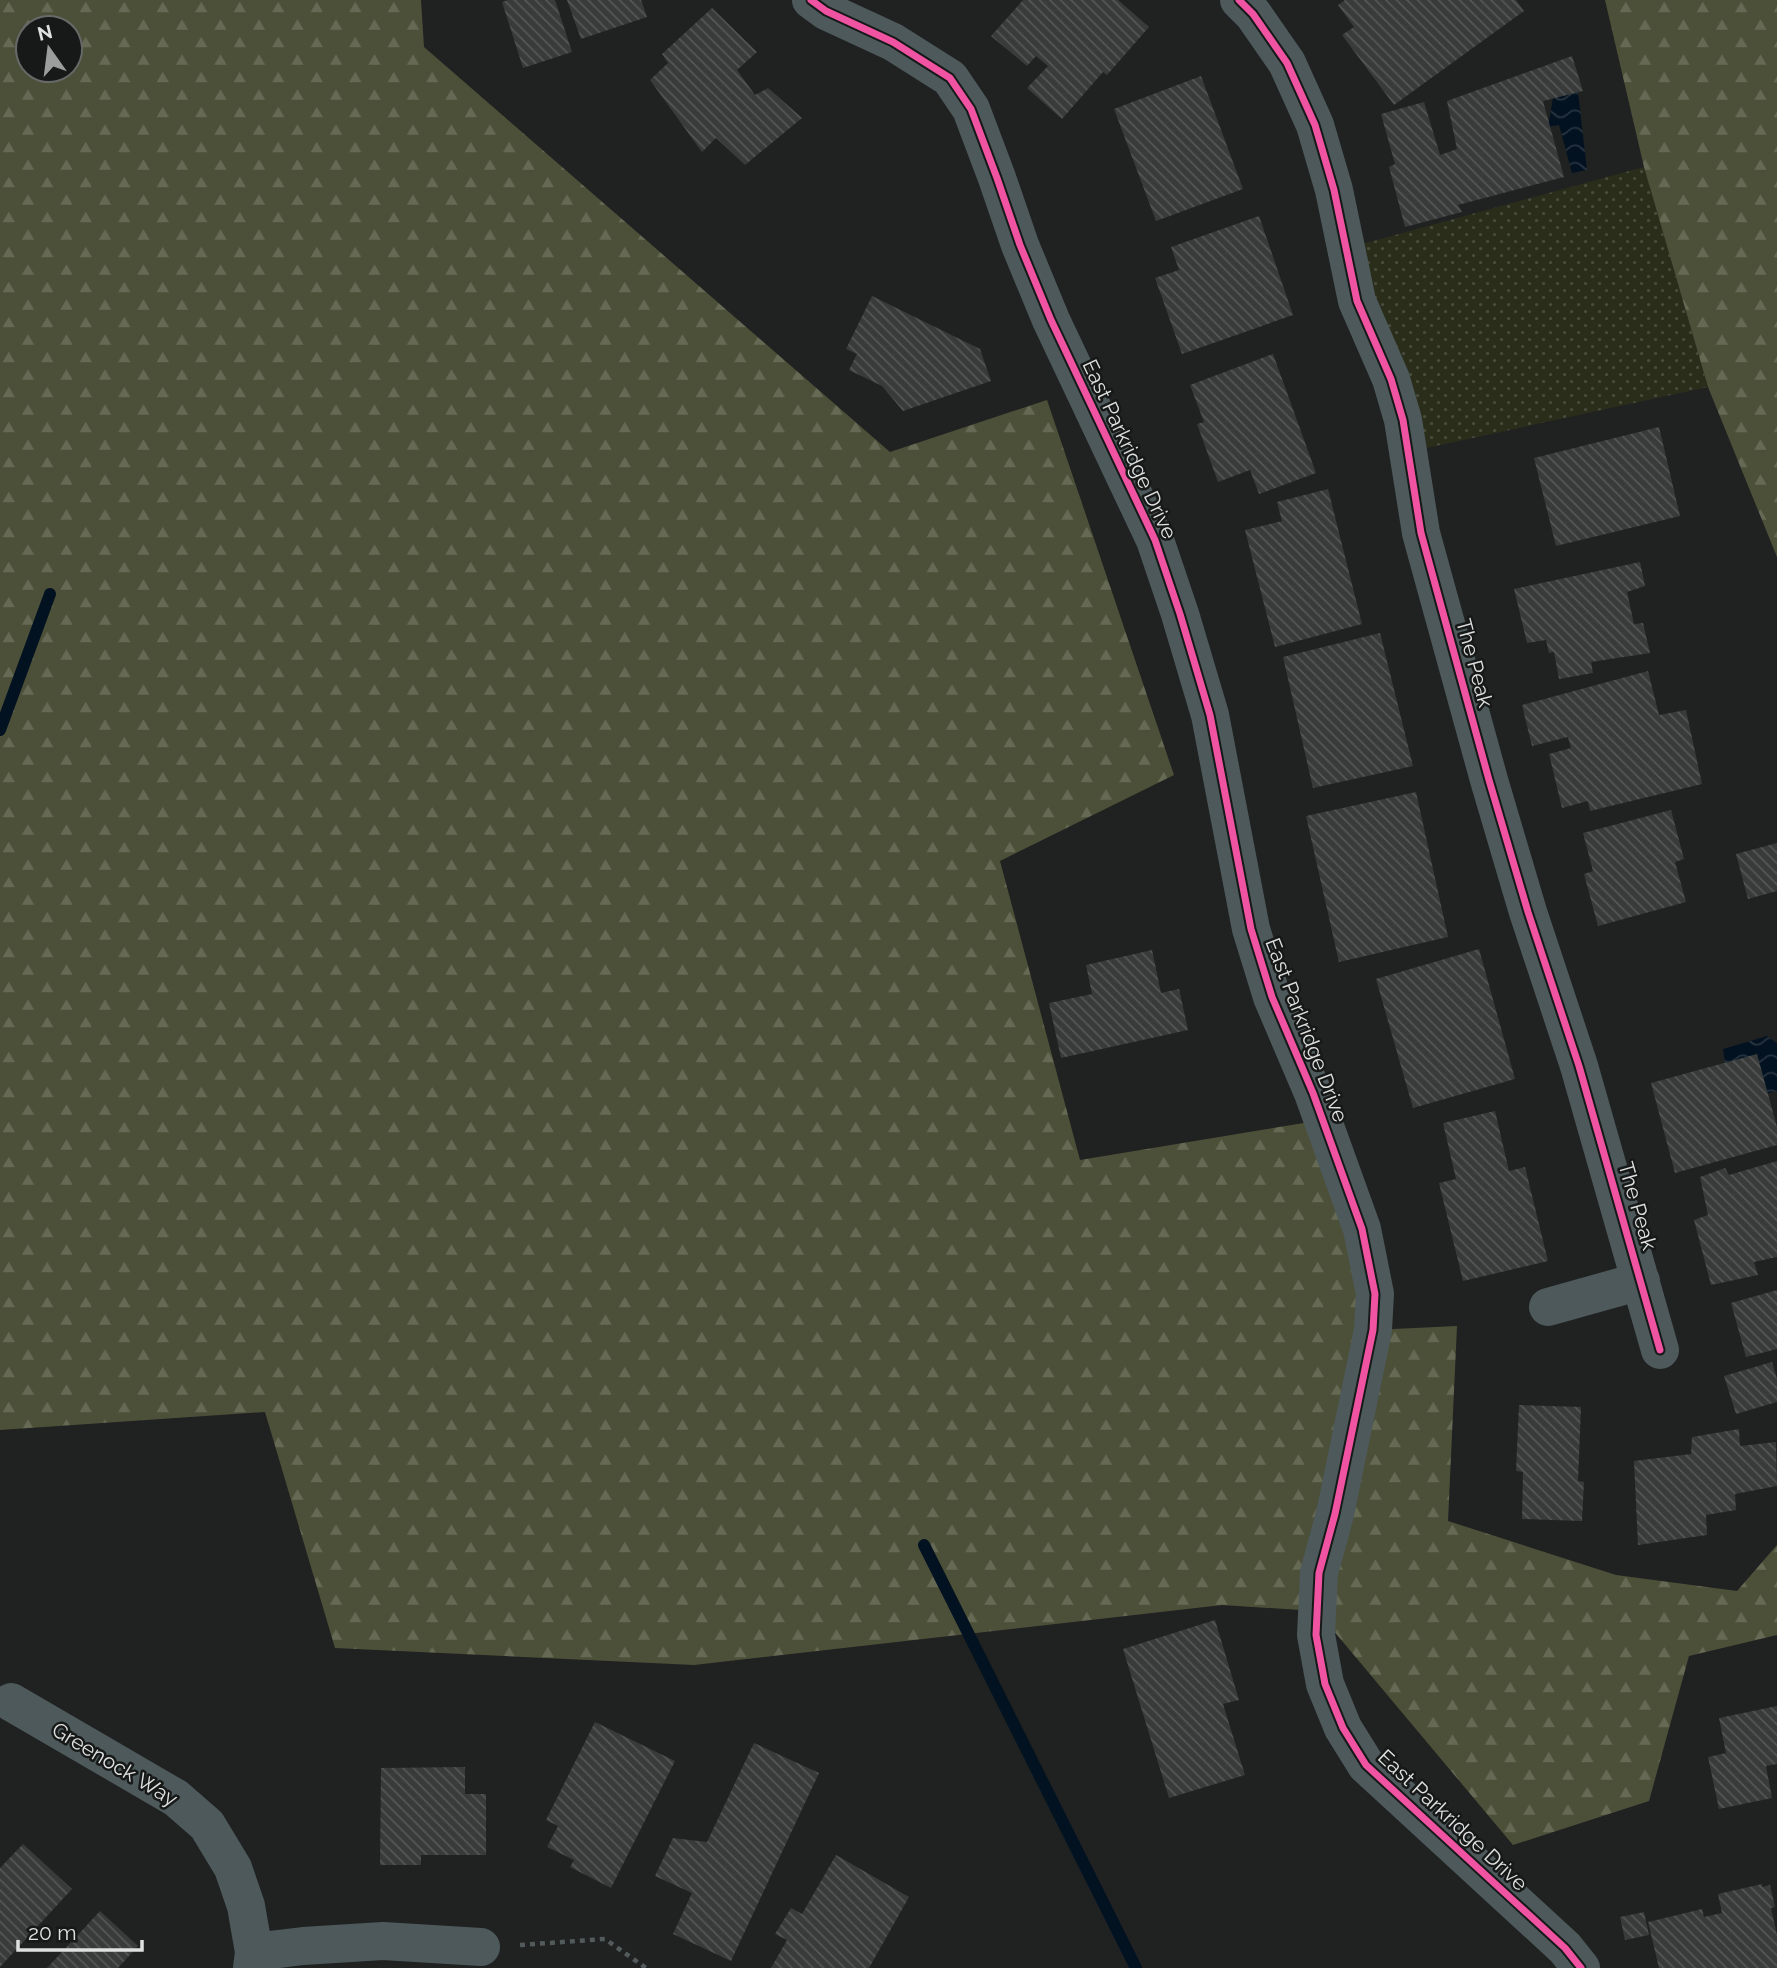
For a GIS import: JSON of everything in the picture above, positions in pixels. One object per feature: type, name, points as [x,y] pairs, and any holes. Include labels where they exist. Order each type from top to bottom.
[{"type":"street","name":"East Parkridge Drive","points":[[811,0],[826,11],[893,42],[950,78],[971,109],[1020,245],[1051,320],[1155,540],[1180,614],[1210,715],[1251,929],[1272,997],[1313,1093],[1362,1229],[1375,1294],[1373,1330],[1335,1514],[1319,1573],[1316,1635],[1325,1684],[1343,1728],[1366,1765],[1565,1948],[1581,1968]]},
{"type":"street","name":"The Peak","points":[[1239,0],[1253,14],[1287,63],[1315,125],[1334,190],[1357,301],[1391,379],[1403,419],[1421,533],[1489,780],[1528,912],[1583,1079],[1660,1350]]},
{"type":"street","points":[[1548,1307],[1641,1281]]},
{"type":"street","name":"Greenock Way","points":[[11,1702],[176,1798],[207,1825],[233,1868],[246,1906],[253,1960],[303,1946],[383,1941],[481,1947]]},
{"type":"path","points":[[481,1947],[605,1938],[646,1968]]},
{"type":"green space","points":[[0,0],[421,0],[424,47],[890,452],[1047,400],[1174,775],[1000,861],[1080,1160],[1322,1120],[1373,1330],[1457,1326],[1448,1521],[1616,1575],[1737,1591],[1777,1545],[1777,1635],[1689,1656],[1649,1801],[1513,1845],[1317,1611],[1222,1605],[694,1665],[335,1648],[265,1412],[0,1430]]},
{"type":"green space","points":[[1605,0],[1777,0],[1777,557],[1708,387],[1644,167]]},
{"type":"green space","points":[[1644,167],[1708,387],[1408,452],[1344,249]]},
{"type":"water","points":[[1578,92],[1587,170],[1572,173],[1559,125],[1548,127],[1553,98]]},
{"type":"water","points":[[1767,1036],[1777,1043],[1777,1091],[1768,1093],[1725,1063],[1723,1049]]},
{"type":"building","points":[[555,0],[572,52],[523,68],[502,2]]},
{"type":"building","points":[[567,0],[641,0],[647,17],[581,39]]},
{"type":"building","points":[[1023,0],[1118,0],[1149,27],[1107,75],[1103,72],[1062,119],[1027,88],[1048,66],[1036,56],[1027,66],[991,36]]},
{"type":"building","points":[[1345,0],[1516,0],[1524,11],[1394,105],[1342,35],[1354,27],[1338,5]]},
{"type":"building","points":[[712,8],[757,52],[737,70],[755,95],[768,88],[802,118],[745,165],[716,138],[702,152],[650,80],[668,63],[662,54]]},
{"type":"building","points":[[1572,56],[1583,91],[1543,101],[1564,177],[1458,205],[1462,212],[1405,227],[1389,167],[1395,164],[1381,114],[1424,102],[1440,155],[1457,149],[1447,101]]},
{"type":"building","points":[[1201,76],[1243,189],[1156,221],[1114,109]]},
{"type":"building","points":[[1259,216],[1293,315],[1182,354],[1155,278],[1179,270],[1171,247]]},
{"type":"building","points":[[872,296],[980,349],[991,381],[903,411],[882,386],[849,370],[857,354],[846,349]]},
{"type":"building","points":[[1273,354],[1316,473],[1259,494],[1250,470],[1218,482],[1197,424],[1204,422],[1190,385]]},
{"type":"building","points":[[1659,427],[1680,516],[1556,546],[1534,458]]},
{"type":"building","points":[[1328,489],[1362,624],[1275,647],[1245,530],[1282,521],[1277,502]]},
{"type":"building","points":[[1640,562],[1645,586],[1627,592],[1634,624],[1643,623],[1650,653],[1591,662],[1593,673],[1559,679],[1554,652],[1549,653],[1546,640],[1527,643],[1514,589]]},
{"type":"building","points":[[1380,633],[1413,766],[1313,788],[1283,657]]},
{"type":"building","points":[[1648,671],[1659,715],[1686,710],[1702,784],[1590,811],[1588,801],[1562,808],[1549,754],[1571,748],[1568,737],[1532,746],[1522,705]]},
{"type":"building","points":[[1416,792],[1448,937],[1339,962],[1306,816]]},
{"type":"building","points":[[1671,810],[1684,859],[1675,862],[1686,902],[1598,926],[1584,874],[1593,871],[1583,833]]},
{"type":"building","points":[[1777,843],[1777,891],[1748,899],[1736,854]]},
{"type":"building","points":[[1479,949],[1515,1079],[1413,1108],[1376,979]]},
{"type":"building","points":[[1152,950],[1161,993],[1179,989],[1188,1030],[1061,1058],[1049,1003],[1092,994],[1086,965]]},
{"type":"building","points":[[1757,1054],[1777,1127],[1777,1145],[1675,1173],[1651,1083]]},
{"type":"building","points":[[1495,1111],[1509,1171],[1525,1167],[1548,1261],[1463,1281],[1439,1183],[1456,1179],[1443,1123]]},
{"type":"building","points":[[1777,1161],[1777,1257],[1754,1262],[1758,1275],[1711,1285],[1694,1220],[1708,1215],[1700,1177],[1725,1168],[1729,1175]]},
{"type":"building","points":[[1777,1290],[1777,1349],[1746,1357],[1731,1303]]},
{"type":"building","points":[[1772,1362],[1777,1379],[1777,1402],[1736,1414],[1724,1376]]},
{"type":"building","points":[[1519,1405],[1581,1407],[1578,1481],[1584,1482],[1582,1521],[1522,1519],[1523,1472],[1516,1471]]},
{"type":"building","points":[[1739,1429],[1740,1446],[1776,1442],[1777,1486],[1735,1494],[1736,1510],[1706,1515],[1707,1535],[1638,1545],[1634,1461],[1691,1454],[1692,1437]]},
{"type":"building","points":[[1215,1620],[1239,1700],[1223,1704],[1245,1775],[1169,1798],[1123,1649]]},
{"type":"building","points":[[1777,1706],[1777,1764],[1766,1766],[1772,1798],[1719,1809],[1708,1757],[1726,1753],[1719,1718]]},
{"type":"building","points":[[595,1722],[675,1761],[611,1888],[570,1867],[574,1860],[547,1847],[558,1826],[546,1820]]},
{"type":"building","points":[[754,1743],[819,1773],[731,1961],[673,1934],[692,1893],[655,1876],[673,1838],[707,1842]]},
{"type":"building","points":[[465,1767],[465,1794],[486,1794],[486,1855],[421,1855],[421,1865],[380,1865],[381,1768]]},
{"type":"building","points":[[23,1844],[72,1889],[0,1967],[0,1868]]},
{"type":"building","points":[[836,1855],[909,1897],[869,1968],[771,1968],[787,1940],[775,1934],[791,1908],[802,1914]]},
{"type":"building","points":[[1762,1884],[1762,1887],[1770,1885],[1775,1907],[1771,1908],[1777,1935],[1777,1968],[1659,1968],[1648,1922],[1702,1909],[1704,1917],[1722,1913],[1718,1894]]},
{"type":"building","points":[[100,1911],[138,1946],[118,1968],[47,1968]]},
{"type":"building","points":[[1644,1912],[1649,1935],[1625,1940],[1620,1917]]},
{"type":"waterway","points":[[0,730],[50,594]]},
{"type":"waterway","points":[[924,1545],[1136,1968]]},
{"type":"cycle path","points":[[811,0],[826,11],[893,42],[950,78],[971,109],[1020,245],[1051,320],[1155,540],[1180,614],[1210,715],[1251,929],[1272,997],[1313,1093],[1362,1229],[1375,1294],[1373,1330],[1335,1514],[1319,1573],[1316,1635],[1325,1684],[1343,1728],[1366,1765],[1565,1948],[1581,1968]]},
{"type":"cycle path","points":[[1239,0],[1253,14],[1287,63],[1315,125],[1334,190],[1357,301],[1391,379],[1403,420],[1421,533],[1489,780],[1528,912],[1579,1066],[1660,1350]]}]
